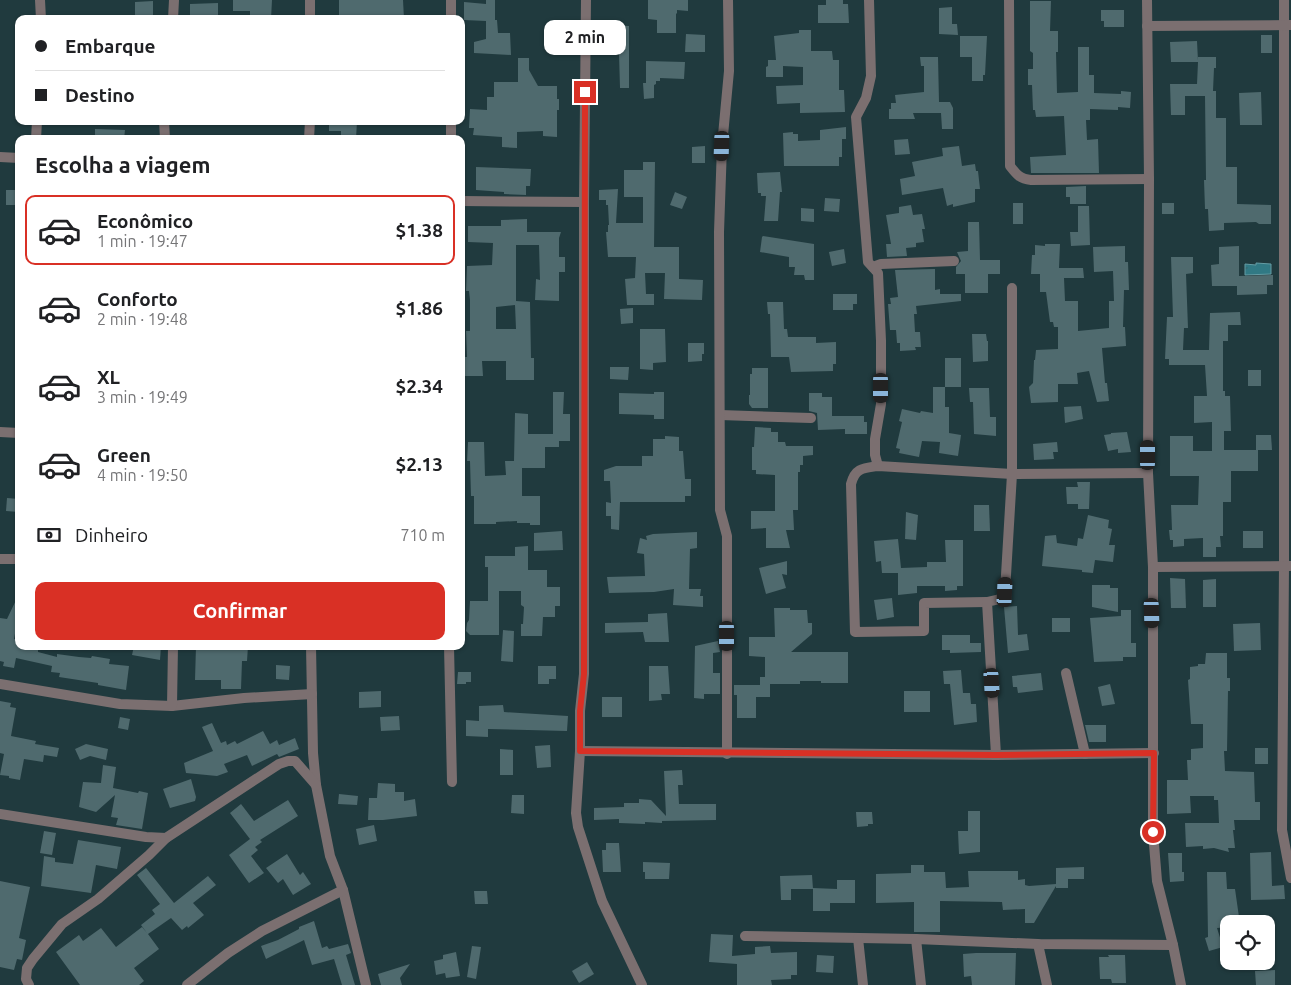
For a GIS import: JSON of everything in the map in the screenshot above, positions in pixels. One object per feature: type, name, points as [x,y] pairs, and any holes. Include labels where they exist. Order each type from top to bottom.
[{"type":"street","points":[[40,0],[40,15]]},
{"type":"street","points":[[173,15],[174,0]]},
{"type":"street","points":[[310,0],[310,15]]},
{"type":"street","points":[[451,15],[452,0]]},
{"type":"street","points":[[586,0],[584,674],[580,711],[580,751],[576,813],[578,827],[602,901],[642,985]]},
{"type":"street","points":[[727,754],[727,536],[720,510],[719,232],[722,146],[729,71],[728,0]]},
{"type":"street","points":[[869,0],[871,76],[866,98],[856,117],[868,262],[878,273],[881,341],[881,404],[875,439],[875,455],[878,466]]},
{"type":"street","points":[[1009,0],[1010,166],[1017,176],[1022,179],[1031,180],[1148,179]]},
{"type":"street","points":[[1147,0],[1148,473],[1153,567],[1153,832],[1157,881],[1181,985]]},
{"type":"street","points":[[1284,0],[1288,25],[1286,830],[1291,878]]},
{"type":"street","points":[[1147,26],[1288,25]]},
{"type":"street","points":[[0,157],[15,158]]},
{"type":"street","points":[[465,201],[584,202]]},
{"type":"street","points":[[873,267],[881,264],[954,261]]},
{"type":"street","points":[[1012,288],[1012,474],[1005,592],[1000,598],[987,602],[924,603],[924,632],[855,632],[851,484],[853,476],[858,471],[878,466],[1012,474],[1148,473]]},
{"type":"street","points":[[720,415],[811,418]]},
{"type":"street","points":[[0,432],[15,433]]},
{"type":"street","points":[[0,559],[15,560]]},
{"type":"street","points":[[1153,567],[1287,566]]},
{"type":"street","points":[[987,602],[996,755]]},
{"type":"street","points":[[172,706],[173,650]]},
{"type":"street","points":[[311,650],[316,784],[330,856],[343,890],[366,985]]},
{"type":"street","points":[[449,650],[452,782]]},
{"type":"street","points":[[1066,673],[1085,754]]},
{"type":"street","points":[[0,684],[120,704],[172,706],[244,698],[312,694]]},
{"type":"street","points":[[580,751],[727,754],[996,755],[1154,753]]},
{"type":"street","points":[[29,985],[26,979],[27,968],[32,959],[62,924],[98,899],[166,838],[279,764],[296,761],[316,784]]},
{"type":"street","points":[[0,814],[146,838],[166,838]]},
{"type":"street","points":[[187,985],[228,953],[262,931],[343,890]]},
{"type":"street","points":[[745,936],[916,939],[1038,944],[1173,944]]},
{"type":"street","points":[[858,938],[863,985]]},
{"type":"street","points":[[916,939],[921,985]]},
{"type":"street","points":[[1038,944],[1047,985]]},
{"type":"water","points":[[1256,263],[1271,264],[1271,274],[1245,275],[1245,264],[1256,265]]},
{"type":"building","points":[[233,0],[272,0],[271,15],[250,15],[250,11],[233,11]]},
{"type":"building","points":[[339,0],[403,0],[404,15],[339,15]]},
{"type":"building","points":[[486,0],[495,0],[495,20],[497,20],[498,33],[510,33],[511,55],[474,53],[474,42],[486,39],[486,21],[465,20],[464,2],[486,4]]},
{"type":"building","points":[[648,0],[688,0],[688,11],[677,10],[676,33],[657,33],[657,20],[648,19]]},
{"type":"building","points":[[826,0],[843,0],[843,4],[848,4],[849,23],[818,23],[818,5],[826,5]]},
{"type":"building","points":[[153,1],[153,15],[135,15],[135,2]]},
{"type":"building","points":[[1030,1],[1051,1],[1050,31],[1058,31],[1058,52],[1056,52],[1057,93],[1078,92],[1078,47],[1089,47],[1089,75],[1094,75],[1094,93],[1121,94],[1121,91],[1131,92],[1130,108],[1118,107],[1118,110],[1090,109],[1090,120],[1086,120],[1087,140],[1098,139],[1099,173],[1031,173],[1030,157],[1066,155],[1064,116],[1036,117],[1035,110],[1033,110],[1032,85],[1028,85],[1028,69],[1033,69],[1033,53],[1030,51]]},
{"type":"building","points":[[218,3],[218,15],[190,15],[190,4]]},
{"type":"building","points":[[952,7],[952,24],[957,24],[958,35],[939,34],[939,8]]},
{"type":"building","points":[[1101,10],[1124,10],[1124,27],[1104,27],[1104,21],[1101,21]]},
{"type":"building","points":[[611,25],[629,26],[629,88],[620,88],[619,53],[611,53]]},
{"type":"building","points":[[799,30],[811,30],[811,51],[832,51],[833,60],[839,60],[839,90],[844,90],[845,112],[800,113],[800,103],[777,104],[776,86],[803,85],[803,67],[783,66],[783,77],[766,77],[768,60],[776,60],[774,36],[799,33]]},
{"type":"building","points":[[686,34],[705,35],[705,52],[685,52]]},
{"type":"building","points":[[1261,35],[1272,35],[1272,53],[1261,53]]},
{"type":"building","points":[[960,36],[987,36],[983,81],[972,81],[972,57],[960,57]]},
{"type":"building","points":[[1197,41],[1198,61],[1198,57],[1216,57],[1213,91],[1216,91],[1216,118],[1226,118],[1226,167],[1237,167],[1237,204],[1271,205],[1271,224],[1259,224],[1256,222],[1224,223],[1224,230],[1209,231],[1208,209],[1205,209],[1204,180],[1206,180],[1205,96],[1185,96],[1185,115],[1171,115],[1170,84],[1197,84],[1198,62],[1171,62],[1170,42]]},
{"type":"building","points":[[920,57],[938,57],[939,102],[950,102],[953,108],[953,129],[942,129],[941,113],[913,113],[915,119],[889,119],[891,103],[896,103],[895,95],[924,92],[924,66],[921,66]]},
{"type":"building","points":[[518,58],[529,58],[529,70],[538,86],[557,86],[559,110],[557,110],[557,137],[543,136],[543,131],[517,132],[517,148],[502,147],[502,137],[473,135],[474,128],[469,128],[470,109],[487,110],[487,97],[494,97],[494,82],[518,82]]},
{"type":"building","points":[[646,61],[685,62],[684,79],[660,78],[660,81],[656,81],[654,85],[654,98],[644,99],[643,83],[646,83]]},
{"type":"building","points":[[1261,92],[1262,125],[1240,125],[1239,93]]},
{"type":"building","points":[[329,125],[357,125],[356,135],[341,135],[341,131],[329,131]]},
{"type":"building","points":[[846,127],[846,139],[842,139],[842,157],[839,157],[839,166],[784,166],[783,133],[793,132],[793,134],[798,134],[798,141],[820,140],[820,130]]},
{"type":"building","points":[[95,129],[125,130],[124,135],[95,135]]},
{"type":"building","points":[[908,139],[910,154],[895,155],[894,140]]},
{"type":"building","points":[[705,146],[705,163],[692,163],[692,147]]},
{"type":"building","points":[[959,146],[962,166],[975,164],[976,171],[978,171],[980,189],[975,189],[975,202],[953,207],[953,204],[947,206],[943,188],[902,195],[900,179],[915,176],[912,162],[943,156],[942,148]]},
{"type":"building","points":[[643,162],[655,162],[654,247],[679,247],[679,279],[703,280],[702,300],[664,299],[665,273],[645,273],[646,294],[654,294],[654,305],[627,305],[625,279],[635,278],[636,257],[608,257],[606,232],[608,232],[609,225],[608,205],[606,205],[606,200],[599,200],[599,190],[618,189],[616,223],[643,223],[643,197],[624,197],[624,170],[643,170]]},
{"type":"building","points":[[476,167],[531,169],[530,186],[526,186],[526,195],[476,190]]},
{"type":"building","points":[[780,172],[782,192],[780,192],[778,221],[764,221],[766,196],[761,196],[761,193],[758,193],[757,173]]},
{"type":"building","points":[[1086,186],[1086,204],[1070,204],[1070,197],[1066,197],[1066,187]]},
{"type":"building","points":[[6,190],[15,190],[15,205],[6,205]]},
{"type":"building","points":[[675,192],[687,197],[682,209],[670,205]]},
{"type":"building","points":[[825,198],[840,199],[839,212],[824,211]]},
{"type":"building","points":[[1013,203],[1023,203],[1023,224],[1013,224]]},
{"type":"building","points":[[1162,203],[1174,203],[1174,214],[1162,214]]},
{"type":"building","points":[[911,205],[913,215],[922,214],[925,229],[922,229],[924,242],[916,243],[916,247],[906,248],[907,256],[887,257],[886,244],[891,244],[886,215],[899,213],[899,207]]},
{"type":"building","points":[[1078,206],[1089,206],[1090,245],[1071,246],[1070,232],[1078,232]]},
{"type":"building","points":[[801,208],[814,209],[814,222],[801,221]]},
{"type":"building","points":[[527,219],[527,232],[561,232],[559,238],[559,257],[565,257],[565,272],[559,272],[559,301],[535,300],[536,279],[540,280],[539,245],[516,245],[516,301],[530,302],[531,358],[534,358],[534,380],[506,380],[506,361],[482,361],[483,376],[465,376],[465,357],[467,357],[466,331],[470,331],[470,300],[469,291],[466,291],[467,266],[492,265],[493,243],[468,242],[468,226],[501,226],[501,220]],"holes":[[[515,305],[516,329],[496,329],[496,307]]]},
{"type":"building","points":[[968,222],[979,222],[980,260],[1000,260],[1000,274],[988,274],[988,293],[965,293],[965,274],[956,274],[956,267],[961,261],[957,252],[968,251]]},
{"type":"building","points":[[763,236],[814,244],[814,280],[805,280],[804,275],[794,275],[795,267],[789,267],[789,257],[760,252]]},
{"type":"building","points":[[1045,244],[1060,244],[1059,268],[1083,268],[1084,278],[1064,278],[1065,301],[1078,301],[1078,331],[1109,328],[1109,301],[1114,301],[1113,271],[1094,272],[1093,247],[1125,246],[1125,262],[1128,262],[1129,290],[1124,290],[1123,327],[1125,327],[1126,346],[1102,348],[1105,383],[1107,383],[1109,401],[1097,402],[1089,371],[1077,373],[1078,384],[1058,384],[1058,402],[1031,403],[1029,387],[1033,383],[1036,350],[1058,349],[1058,327],[1054,327],[1053,322],[1050,322],[1046,292],[1040,292],[1040,274],[1031,274],[1032,255],[1035,255],[1035,245],[1045,246]]},
{"type":"building","points":[[1239,246],[1239,276],[1273,275],[1273,285],[1267,285],[1267,294],[1237,295],[1237,286],[1212,286],[1211,265],[1219,264],[1219,247]]},
{"type":"building","points":[[844,249],[846,263],[832,266],[829,252]]},
{"type":"building","points":[[1171,257],[1193,257],[1193,273],[1186,274],[1188,328],[1184,328],[1183,350],[1209,350],[1210,313],[1240,312],[1241,325],[1228,325],[1228,341],[1223,341],[1223,391],[1225,391],[1225,396],[1230,396],[1231,431],[1224,431],[1224,450],[1258,450],[1258,471],[1231,471],[1231,502],[1223,502],[1223,536],[1220,536],[1221,547],[1216,547],[1216,557],[1203,557],[1203,538],[1184,539],[1184,546],[1173,547],[1173,540],[1170,540],[1169,530],[1172,530],[1171,505],[1198,505],[1199,476],[1170,476],[1170,436],[1193,436],[1193,451],[1212,451],[1212,422],[1194,423],[1194,396],[1207,396],[1205,365],[1169,365],[1169,359],[1165,359],[1167,317],[1173,317]]},
{"type":"building","points":[[935,269],[935,290],[940,289],[940,294],[961,294],[961,301],[916,306],[917,314],[914,314],[915,332],[920,332],[921,347],[915,347],[916,350],[900,351],[896,330],[890,330],[888,304],[891,304],[890,298],[898,297],[895,270]]},
{"type":"building","points":[[833,294],[857,294],[857,304],[853,304],[853,310],[833,310]]},
{"type":"building","points":[[767,302],[783,302],[784,329],[787,329],[788,337],[816,337],[816,343],[836,342],[836,364],[833,364],[833,371],[791,372],[789,357],[771,357],[770,314],[768,314]]},
{"type":"building","points":[[633,308],[633,323],[621,324],[620,309]]},
{"type":"building","points":[[640,329],[665,329],[666,362],[653,363],[653,370],[640,369]]},
{"type":"building","points":[[972,334],[986,334],[988,361],[973,362]]},
{"type":"building","points":[[688,343],[704,343],[702,361],[688,362]]},
{"type":"building","points":[[945,358],[961,358],[961,387],[945,387]]},
{"type":"building","points":[[610,367],[629,367],[628,380],[610,379]]},
{"type":"building","points":[[752,368],[768,368],[768,408],[752,408],[749,404]]},
{"type":"building","points":[[1248,370],[1261,370],[1261,386],[1248,386]]},
{"type":"building","points":[[933,387],[945,387],[945,407],[949,407],[949,433],[961,435],[958,456],[939,453],[940,442],[922,441],[919,457],[899,453],[900,449],[896,448],[902,422],[899,421],[902,409],[920,413],[921,411],[933,413]]},
{"type":"building","points":[[969,388],[989,388],[990,417],[996,417],[996,436],[974,434],[973,402],[970,402]]},
{"type":"building","points":[[553,392],[564,392],[563,414],[570,414],[570,441],[559,441],[559,447],[545,447],[545,468],[522,468],[522,496],[540,496],[540,525],[517,523],[517,521],[496,522],[496,524],[474,524],[474,496],[471,496],[470,461],[467,461],[468,442],[484,442],[485,476],[506,475],[505,461],[514,461],[515,413],[528,414],[528,434],[553,434]]},
{"type":"building","points":[[654,392],[664,392],[664,419],[654,419],[654,415],[619,414],[619,393],[654,394]]},
{"type":"building","points":[[809,393],[822,393],[822,397],[832,397],[832,416],[864,416],[864,422],[867,422],[867,434],[845,434],[845,429],[818,430],[817,413],[809,411]]},
{"type":"building","points":[[1081,406],[1083,419],[1065,423],[1064,407]]},
{"type":"building","points":[[755,427],[771,428],[771,432],[778,432],[778,442],[785,442],[786,446],[813,446],[813,455],[803,456],[803,465],[800,465],[800,472],[798,472],[798,510],[793,510],[794,530],[786,530],[790,548],[766,548],[766,528],[751,529],[751,511],[775,511],[775,475],[756,474],[756,470],[752,470],[752,447],[754,447]]},
{"type":"building","points":[[1127,432],[1131,452],[1118,453],[1118,449],[1108,451],[1104,435]]},
{"type":"building","points":[[1256,435],[1271,435],[1272,450],[1256,450]]},
{"type":"building","points":[[665,436],[679,437],[679,451],[683,451],[685,479],[691,479],[691,496],[685,496],[685,502],[620,502],[619,530],[611,529],[611,516],[606,516],[606,502],[611,503],[610,481],[604,481],[604,470],[616,466],[642,466],[642,456],[653,456],[653,439],[665,439]]},
{"type":"building","points":[[1057,442],[1058,452],[1053,452],[1054,459],[1034,460],[1033,444]]},
{"type":"building","points":[[1077,482],[1090,482],[1089,509],[1078,509],[1078,504],[1067,504],[1066,487],[1078,487]]},
{"type":"building","points":[[7,498],[15,499],[15,512],[6,511]]},
{"type":"building","points":[[974,505],[989,505],[990,531],[974,531]]},
{"type":"building","points":[[906,512],[918,515],[916,540],[905,539]]},
{"type":"building","points":[[1088,515],[1109,520],[1108,528],[1112,529],[1109,545],[1115,545],[1113,562],[1095,560],[1093,573],[1042,566],[1045,536],[1056,535],[1057,543],[1077,546],[1078,538],[1083,539]]},
{"type":"building","points":[[562,531],[563,550],[534,551],[534,533]]},
{"type":"building","points":[[1243,531],[1263,531],[1263,548],[1243,548]]},
{"type":"building","points":[[697,532],[697,548],[690,549],[689,589],[701,589],[700,596],[703,596],[703,607],[673,605],[674,589],[654,592],[609,593],[607,577],[645,576],[644,554],[637,553],[640,538],[647,540],[646,536],[653,534]]},
{"type":"building","points":[[898,539],[901,568],[927,567],[927,562],[946,562],[945,540],[963,540],[963,586],[957,586],[957,590],[945,591],[945,586],[917,586],[917,593],[898,595],[898,573],[882,573],[881,561],[876,562],[874,541]]},
{"type":"building","points":[[528,546],[528,570],[547,570],[547,587],[560,587],[560,606],[555,606],[555,617],[543,617],[542,636],[521,636],[524,607],[521,605],[521,591],[499,591],[499,635],[470,635],[466,631],[469,620],[470,601],[488,601],[488,567],[485,567],[485,556],[515,556],[515,547]]},
{"type":"building","points":[[787,561],[787,575],[782,574],[786,588],[766,594],[759,568]]},
{"type":"building","points":[[1170,578],[1185,579],[1186,608],[1171,608]]},
{"type":"building","points":[[1216,579],[1216,607],[1203,607],[1203,580]]},
{"type":"building","points":[[1092,585],[1110,585],[1110,588],[1118,588],[1118,612],[1092,607]]},
{"type":"building","points":[[892,598],[894,617],[877,620],[874,600]]},
{"type":"building","points":[[15,602],[15,650],[38,650],[38,652],[57,657],[57,654],[110,659],[109,664],[129,666],[126,690],[98,685],[98,683],[59,677],[60,673],[51,672],[52,666],[16,658],[14,668],[3,666],[4,662],[0,661],[0,618],[7,619]]},
{"type":"building","points":[[1017,606],[1018,635],[1027,634],[1029,650],[1008,653],[1004,607]]},
{"type":"building","points":[[774,608],[807,610],[808,623],[812,623],[812,634],[791,652],[848,652],[848,683],[800,681],[800,684],[770,684],[770,697],[756,697],[756,718],[737,718],[737,695],[734,695],[734,685],[760,685],[760,677],[765,677],[765,657],[749,656],[749,637],[775,637]]},
{"type":"building","points":[[1121,610],[1131,610],[1131,643],[1136,643],[1136,657],[1123,657],[1123,661],[1094,662],[1090,618],[1121,616]]},
{"type":"building","points":[[667,613],[669,642],[645,642],[643,632],[605,633],[605,623],[648,622],[648,614]]},
{"type":"building","points":[[1052,618],[1070,618],[1070,632],[1052,632]]},
{"type":"building","points":[[1260,623],[1261,650],[1234,651],[1233,624]]},
{"type":"building","points":[[503,630],[514,631],[513,662],[501,661]]},
{"type":"building","points":[[942,635],[970,635],[970,643],[981,643],[981,652],[950,653],[950,650],[942,650]]},
{"type":"building","points":[[718,641],[720,652],[713,653],[713,673],[720,673],[720,694],[704,694],[704,699],[694,698],[695,646]]},
{"type":"building","points":[[133,650],[161,650],[160,660],[132,655]]},
{"type":"building","points":[[196,650],[248,650],[247,661],[242,661],[241,689],[221,689],[221,680],[195,680]]},
{"type":"building","points":[[1206,653],[1227,653],[1227,678],[1230,678],[1230,691],[1228,691],[1227,751],[1224,751],[1225,771],[1254,772],[1255,802],[1260,802],[1260,820],[1234,820],[1235,848],[1228,848],[1229,852],[1214,848],[1203,849],[1203,846],[1186,847],[1185,823],[1219,823],[1218,800],[1214,800],[1214,796],[1190,796],[1191,813],[1167,814],[1167,780],[1188,780],[1187,760],[1191,760],[1191,749],[1203,748],[1203,724],[1191,724],[1188,680],[1190,679],[1190,667],[1205,664]]},
{"type":"building","points":[[276,665],[290,666],[289,680],[276,679]]},
{"type":"building","points":[[538,666],[556,666],[556,679],[549,679],[549,684],[538,684]]},
{"type":"building","points":[[649,666],[668,666],[670,694],[661,694],[662,700],[649,701]]},
{"type":"building","points":[[961,670],[963,693],[970,693],[971,704],[976,704],[977,722],[954,725],[950,684],[944,684],[943,671]]},
{"type":"building","points":[[458,672],[471,672],[471,682],[457,684]]},
{"type":"building","points":[[1041,673],[1043,690],[1018,693],[1017,687],[1013,687],[1012,676]]},
{"type":"building","points":[[1110,684],[1115,704],[1102,706],[1098,687]]},
{"type":"building","points":[[381,691],[381,707],[359,708],[359,692]]},
{"type":"building","points":[[904,691],[930,691],[930,712],[904,712]]},
{"type":"building","points":[[602,697],[622,697],[622,717],[602,717]]},
{"type":"building","points":[[0,701],[11,703],[10,707],[16,708],[11,736],[36,741],[35,744],[59,748],[57,757],[44,755],[43,762],[24,759],[20,780],[0,775],[4,754],[0,753]]},
{"type":"building","points":[[503,705],[504,712],[568,716],[567,731],[488,729],[488,737],[466,736],[466,720],[479,721],[479,706]]},
{"type":"building","points":[[399,716],[400,730],[381,731],[380,717]]},
{"type":"building","points":[[120,717],[130,719],[128,730],[118,728]]},
{"type":"building","points":[[212,723],[221,743],[226,741],[227,745],[235,741],[237,744],[263,731],[270,744],[277,740],[279,745],[295,738],[299,749],[279,757],[277,754],[252,766],[247,755],[224,764],[228,772],[217,776],[186,773],[184,763],[213,751],[202,727]]},
{"type":"building","points":[[1085,725],[1106,725],[1106,742],[1089,742]]},
{"type":"building","points":[[86,744],[108,749],[106,760],[90,756],[80,760],[75,749]]},
{"type":"building","points":[[550,745],[551,767],[537,768],[535,746]]},
{"type":"building","points":[[1255,748],[1268,748],[1268,764],[1255,764]]},
{"type":"building","points":[[500,749],[513,750],[513,775],[500,775]]},
{"type":"building","points":[[103,765],[116,767],[113,788],[148,793],[142,829],[116,825],[118,818],[111,817],[115,795],[96,812],[79,807],[83,782],[101,783]]},
{"type":"building","points":[[682,770],[683,785],[678,785],[679,804],[716,804],[716,820],[662,821],[662,823],[645,822],[645,824],[619,823],[619,819],[594,820],[594,808],[624,807],[624,803],[639,803],[639,799],[651,800],[666,816],[664,771]]},
{"type":"building","points":[[191,779],[196,797],[195,801],[170,808],[163,789]]},
{"type":"building","points":[[378,783],[395,784],[395,792],[404,792],[404,801],[415,799],[417,816],[368,820],[369,798],[377,798]]},
{"type":"building","points":[[339,794],[358,796],[357,805],[338,804]]},
{"type":"building","points":[[512,795],[524,795],[524,814],[511,813]]},
{"type":"building","points":[[288,800],[298,816],[260,840],[262,842],[255,847],[258,850],[251,856],[264,873],[249,883],[229,855],[250,839],[230,813],[241,804],[254,821]]},
{"type":"building","points":[[968,811],[980,811],[980,852],[959,854],[958,831],[968,831]]},
{"type":"building","points":[[856,812],[872,812],[873,824],[857,827]]},
{"type":"building","points":[[374,825],[377,841],[359,845],[356,829]]},
{"type":"building","points":[[44,831],[56,833],[52,855],[40,853]]},
{"type":"building","points":[[78,840],[121,847],[117,869],[96,865],[91,893],[41,886],[44,856],[55,858],[55,862],[73,864]]},
{"type":"building","points":[[606,843],[619,843],[621,872],[603,872],[602,850],[606,850]]},
{"type":"building","points":[[1271,852],[1272,886],[1284,885],[1285,899],[1251,900],[1250,853]]},
{"type":"building","points":[[1168,853],[1182,853],[1184,881],[1170,882]]},
{"type":"building","points":[[287,854],[300,875],[303,872],[311,884],[293,895],[283,879],[278,883],[266,868]]},
{"type":"building","points":[[643,862],[670,863],[669,879],[645,879]]},
{"type":"building","points":[[911,865],[924,865],[924,872],[945,872],[946,888],[969,887],[968,871],[1018,871],[1018,880],[1025,879],[1025,885],[1029,886],[1056,884],[1056,868],[1084,867],[1084,879],[1068,879],[1068,888],[1056,888],[1056,886],[1034,923],[1025,923],[1025,909],[1003,910],[1002,902],[940,901],[940,932],[914,932],[914,902],[876,903],[876,874],[911,873]]},
{"type":"building","points":[[146,868],[174,903],[208,876],[216,885],[193,903],[204,915],[188,928],[187,926],[182,930],[171,918],[148,934],[159,949],[134,968],[144,981],[139,985],[80,985],[56,952],[79,935],[83,941],[101,928],[116,947],[142,927],[147,933],[141,925],[155,914],[152,910],[160,904],[137,875]]},
{"type":"building","points":[[1207,872],[1226,872],[1227,889],[1235,889],[1239,915],[1220,915],[1220,928],[1217,928],[1220,938],[1220,948],[1209,951],[1205,938],[1208,937]]},
{"type":"building","points":[[812,875],[813,889],[791,889],[791,900],[781,900],[780,876]]},
{"type":"building","points":[[837,880],[855,880],[855,903],[830,903],[830,911],[813,911],[813,888],[837,889]]},
{"type":"building","points":[[0,881],[30,887],[19,938],[26,940],[22,960],[17,959],[14,970],[0,967]]},
{"type":"building","points":[[474,891],[487,891],[488,904],[475,904]]},
{"type":"building","points":[[314,921],[322,948],[327,946],[329,949],[348,944],[351,953],[346,955],[355,985],[342,985],[334,959],[312,965],[304,940],[266,959],[261,946],[278,940],[299,929],[299,927]]},
{"type":"building","points":[[711,934],[733,935],[732,956],[755,954],[755,947],[770,946],[771,953],[797,952],[797,975],[791,975],[791,979],[771,980],[772,985],[737,985],[737,964],[709,962]]},
{"type":"building","points":[[472,946],[481,947],[476,979],[467,977]]},
{"type":"building","points":[[456,952],[460,976],[446,978],[445,973],[436,975],[434,961],[443,959],[443,955]]},
{"type":"building","points":[[1016,953],[1015,985],[972,985],[971,976],[964,977],[963,954]]},
{"type":"building","points":[[817,955],[834,956],[833,973],[816,972]]},
{"type":"building","points":[[1108,955],[1125,955],[1126,983],[1112,983],[1111,979],[1100,979],[1099,957],[1109,957]]},
{"type":"building","points":[[587,962],[594,974],[579,983],[572,971]]},
{"type":"building","points":[[410,964],[400,978],[402,985],[381,985],[378,974]]},
{"type":"building","points":[[1275,970],[1275,985],[1256,985],[1255,971]]},
{"type":"route","points":[[585,92],[584,674],[580,711],[580,751],[727,754],[996,755],[1154,753],[1153,832]]}]
